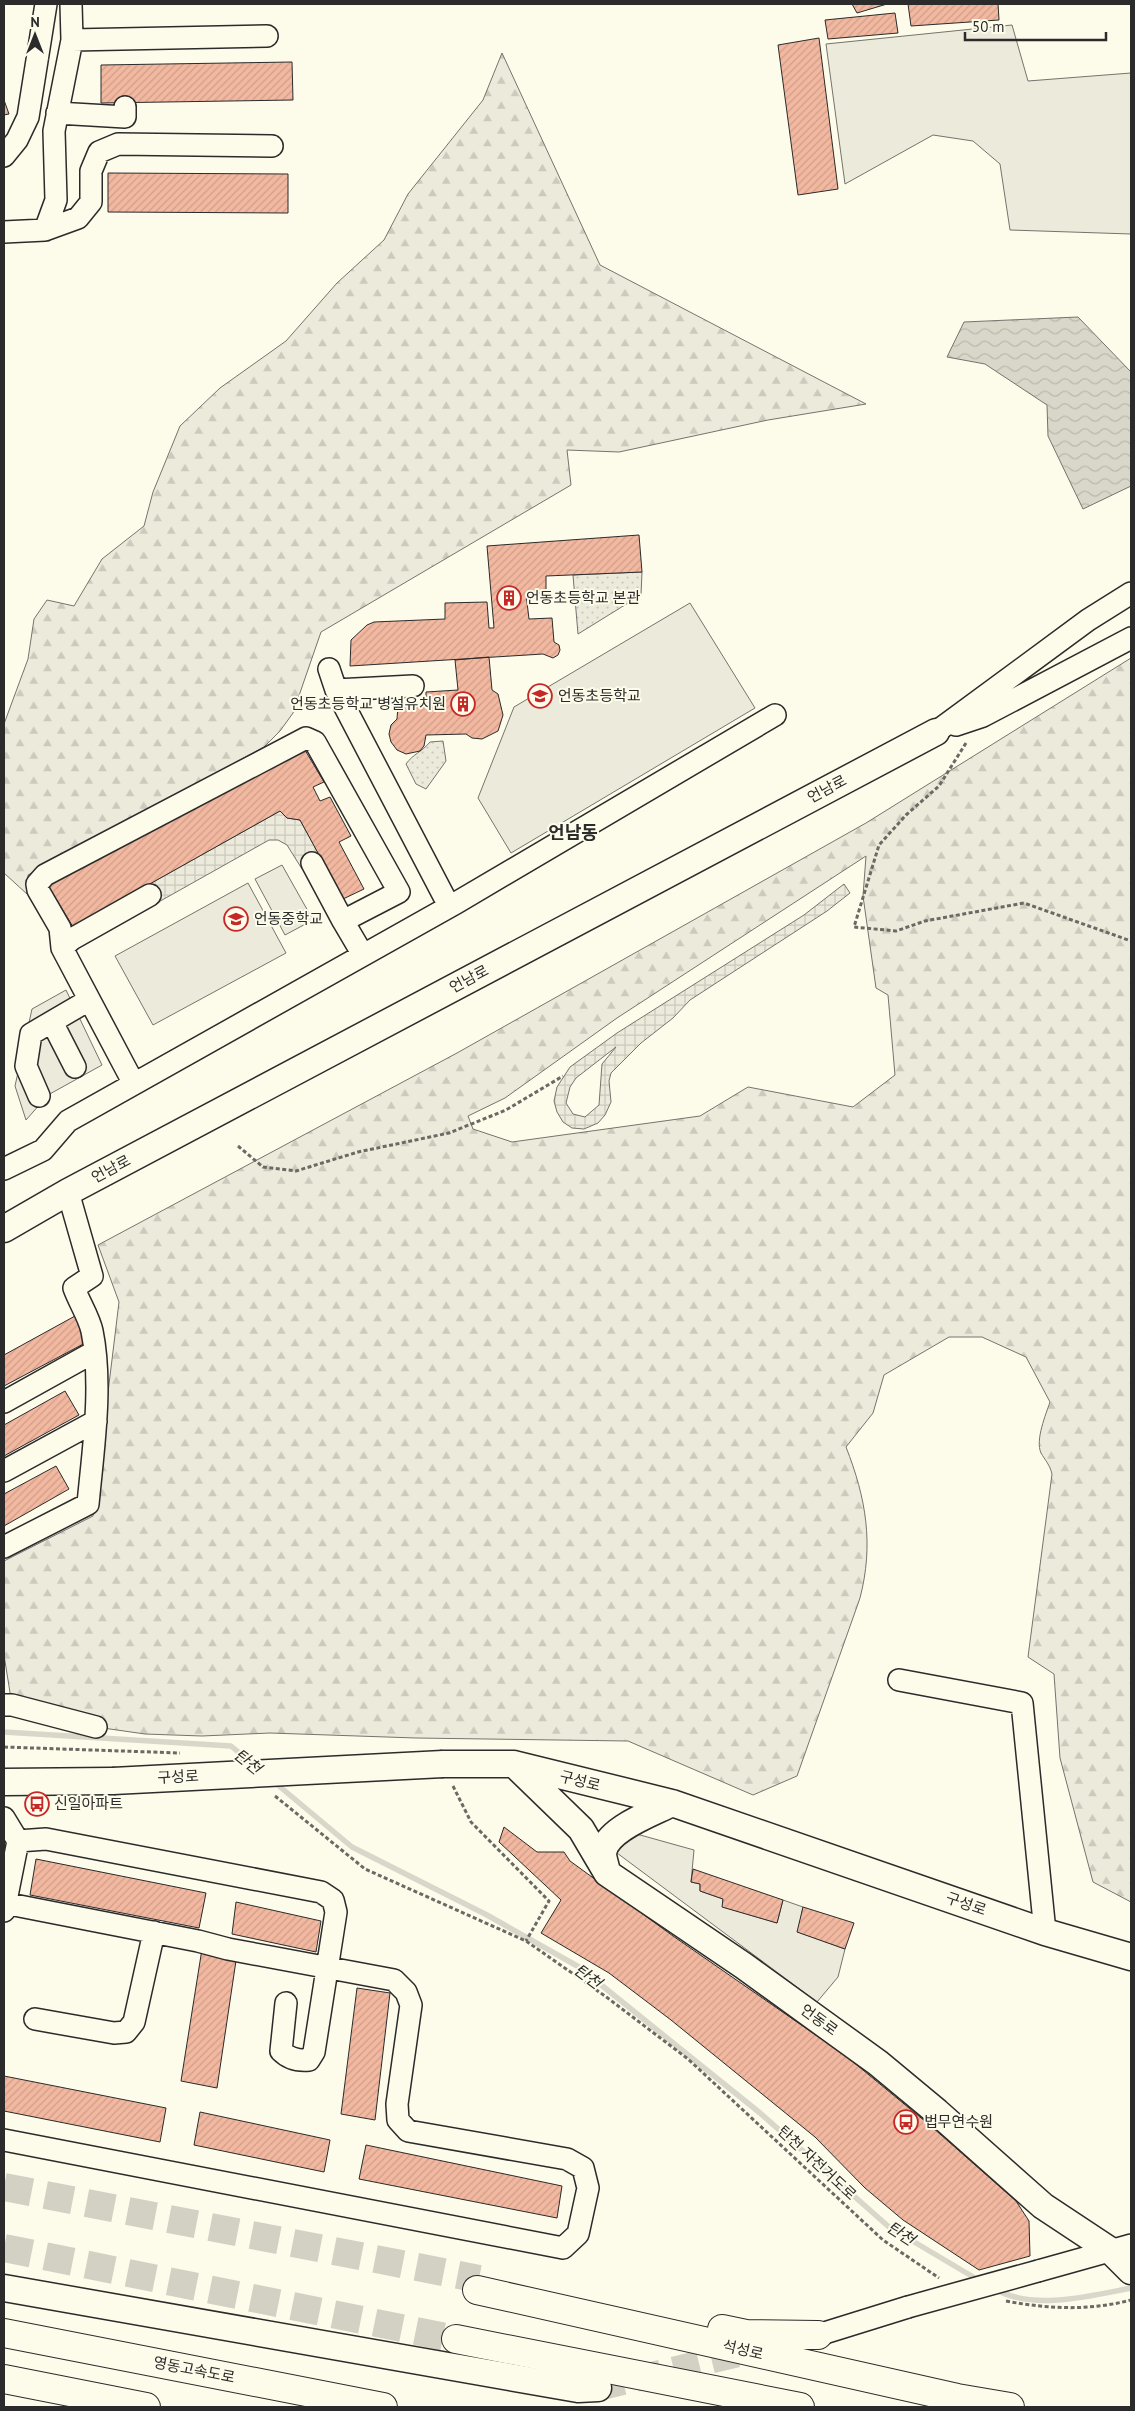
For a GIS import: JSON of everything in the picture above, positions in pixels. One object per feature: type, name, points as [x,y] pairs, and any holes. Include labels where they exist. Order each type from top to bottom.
[{"type":"highway","name":"석성로","points":[[818,2335],[746,2334],[478,2285],[957,2398],[1010,2407]]},
{"type":"highway","name":"영동고속도로","points":[[4,2332],[384,2407]]},
{"type":"highway","points":[[456,2339],[800,2407]]},
{"type":"highway","points":[[4,2379],[146,2407]]},
{"type":"main road","name":"언남로","points":[[4,1229],[68,1192],[936,732]]},
{"type":"main road","name":"구성로","points":[[4,1782],[113,1781],[443,1764],[514,1764],[672,1803],[1045,1932],[1131,1957]]},
{"type":"main road","name":"언동로","points":[[514,1764],[581,1829],[608,1873],[744,1966],[878,2063],[1044,2206],[1121,2248],[1131,2271]]},
{"type":"main road","points":[[608,1873],[603,1854],[606,1843],[615,1833],[672,1803]]},
{"type":"main road","points":[[4,2288],[578,2390],[598,2388]]},
{"type":"street","points":[[4,156],[17,140],[28,117],[46,4]]},
{"type":"street","points":[[45,230],[56,200],[54,131],[72,40],[71,4]]},
{"type":"street","points":[[72,40],[267,36]]},
{"type":"street","points":[[57,114],[125,117],[125,107]]},
{"type":"street","points":[[4,232],[45,230],[78,218],[91,202],[91,170],[99,152],[118,144],[272,146]]},
{"type":"street","points":[[936,732],[1088,620],[1131,593]]},
{"type":"street","points":[[936,732],[983,716],[1131,638]]},
{"type":"street","points":[[329,669],[336,690],[449,906]]},
{"type":"street","points":[[336,690],[413,686]]},
{"type":"street","points":[[4,1169],[43,1150],[68,1121],[449,906],[775,715]]},
{"type":"street","points":[[134,1084],[62,948],[60,928],[38,890],[37,884],[45,875],[306,738],[315,742],[399,892],[343,921]]},
{"type":"street","points":[[312,863],[363,955]]},
{"type":"street","points":[[62,948],[72,939],[150,896]]},
{"type":"street","points":[[39,1096],[26,1066],[31,1034],[89,1000]]},
{"type":"street","points":[[52,1022],[75,1067]]},
{"type":"street","points":[[4,1547],[88,1504],[96,1420],[94,1352],[91,1329],[74,1288],[92,1276],[68,1192]]},
{"type":"street","points":[[4,1402],[94,1352]]},
{"type":"street","points":[[4,1471],[96,1420]]},
{"type":"street","points":[[899,1680],[1022,1703],[1045,1932]]},
{"type":"street","points":[[4,1705],[12,1705],[96,1727]]},
{"type":"street","points":[[4,1818],[18,1841],[4,1905],[198,1940],[228,1949],[394,1980],[406,1992],[410,2005],[397,2104],[398,2120],[408,2131],[567,2159],[583,2168],[588,2188],[578,2234],[563,2248],[4,2140]]},
{"type":"street","points":[[18,1841],[46,1839],[321,1892],[333,1900],[336,1912],[329,1968],[314,2052],[309,2060],[302,2061],[281,2052],[286,2003]]},
{"type":"street","points":[[35,2018],[114,2033],[126,2032],[134,2022],[154,1932]]},
{"type":"street","points":[[818,2335],[908,2307],[1121,2248]]},
{"type":"path","points":[[983,716],[939,786],[906,815],[879,845],[854,927],[896,932],[925,921],[1024,903],[1131,941]]},
{"type":"path","points":[[238,1146],[263,1167],[296,1170],[358,1152],[448,1133],[506,1110],[563,1076]]},
{"type":"path","points":[[4,1747],[181,1753]]},
{"type":"path","points":[[443,1764],[471,1822],[549,1901],[526,1940]]},
{"type":"path","name":"탄천 자전거도로","points":[[272,1793],[365,1869],[526,1940],[612,2001],[688,2059],[883,2240],[944,2280]]},
{"type":"path","points":[[997,2300],[1048,2309],[1084,2308],[1131,2300]]},
{"type":"green space","points":[[502,53],[600,265],[866,404],[768,420],[619,452],[567,450],[571,485],[321,632],[293,713],[280,731],[264,747],[28,875],[27,894],[4,873],[4,724],[28,659],[34,619],[47,600],[74,606],[102,559],[144,526],[153,492],[180,426],[220,388],[286,341],[337,283],[384,240],[408,194],[483,100]]},
{"type":"green space","points":[[642,572],[641,595],[578,634],[573,575]]},
{"type":"green space","points":[[690,603],[755,708],[511,853],[478,798],[514,707]]},
{"type":"green space","points":[[1131,658],[1131,1902],[1093,1882],[1060,1758],[1054,1674],[1028,1657],[1052,1474],[1049,1465],[1041,1453],[1039,1441],[1050,1402],[1026,1357],[982,1337],[949,1337],[884,1375],[873,1413],[846,1447],[859,1485],[866,1521],[867,1559],[860,1598],[797,1776],[753,1795],[628,1741],[416,1738],[270,1733],[202,1736],[145,1734],[96,1727],[12,1705],[4,1655],[4,1561],[93,1516],[119,1302],[98,1245],[457,1053],[866,823]],"holes":[[[866,856],[863,896],[876,988],[888,995],[895,1075],[853,1107],[748,1087],[700,1116],[512,1142],[473,1129],[468,1116],[505,1098],[617,1018]]]},
{"type":"green space","points":[[443,741],[446,761],[426,789],[416,784],[406,764],[430,742]]},
{"type":"green space","points":[[282,865],[313,920],[285,935],[255,879]]},
{"type":"green space","points":[[248,883],[286,953],[153,1025],[115,956]]},
{"type":"shaded area","points":[[1012,25],[1028,81],[1131,73],[1131,234],[1010,230],[1000,164],[973,141],[933,135],[845,184],[826,44]]},
{"type":"shaded area","points":[[280,811],[287,818],[300,820],[321,858],[302,869],[287,845],[278,840],[269,840],[155,904],[146,886]]},
{"type":"shaded area","points":[[844,884],[850,893],[827,911],[690,1000],[673,1018],[641,1043],[611,1073],[609,1081],[611,1102],[605,1115],[598,1123],[584,1129],[572,1128],[563,1122],[557,1112],[554,1101],[557,1087],[570,1067],[617,1033],[804,915]],"holes":[[[616,1047],[602,1064],[599,1105],[585,1117],[573,1114],[566,1103],[570,1087],[576,1078]]]},
{"type":"shaded area","points":[[66,990],[102,1065],[48,1095],[26,1120],[15,1086],[32,1009]]},
{"type":"shaded area","points":[[633,1833],[694,1850],[691,1882],[700,1884],[700,1891],[723,1899],[723,1907],[777,1923],[783,1900],[803,1907],[798,1932],[845,1949],[838,1977],[817,2002],[617,1853]]},
{"type":"water","points":[[1078,317],[1131,372],[1131,486],[1083,509],[1048,436],[1047,405],[985,364],[947,357],[964,322]]},
{"type":"building","points":[[852,4],[887,4],[857,13]]},
{"type":"building","points":[[908,4],[998,4],[999,20],[911,26]]},
{"type":"building","points":[[895,13],[898,33],[828,39],[825,20]]},
{"type":"building","points":[[819,38],[838,189],[798,195],[778,45]]},
{"type":"building","points":[[292,62],[293,100],[101,103],[101,65]]},
{"type":"building","points":[[4,100],[9,114],[4,115]]},
{"type":"building","points":[[108,173],[288,174],[288,213],[108,212]]},
{"type":"building","name":"언동초등학교 본관","points":[[639,535],[642,572],[546,576],[546,593],[526,594],[529,619],[552,618],[554,642],[559,645],[560,650],[558,655],[553,658],[543,654],[350,666],[351,640],[367,625],[374,622],[445,619],[445,603],[487,602],[489,628],[494,628],[487,546]]},
{"type":"building","name":"언동초등학교 병설유치원","points":[[489,657],[492,690],[498,694],[503,715],[498,731],[482,739],[472,738],[466,734],[426,735],[424,746],[420,751],[406,754],[397,750],[391,742],[389,734],[391,725],[397,719],[398,706],[426,707],[426,692],[458,690],[455,660]]},
{"type":"building","points":[[302,745],[324,782],[313,787],[320,801],[330,797],[351,836],[339,842],[364,889],[343,899],[300,820],[287,818],[280,811],[73,927],[47,884]]},
{"type":"building","points":[[75,1316],[89,1341],[4,1386],[4,1355]]},
{"type":"building","points":[[65,1391],[79,1415],[4,1456],[4,1425]]},
{"type":"building","points":[[56,1466],[69,1489],[4,1526],[4,1494]]},
{"type":"building","points":[[504,1827],[537,1852],[564,1852],[570,1861],[673,1936],[846,2056],[932,2127],[1016,2201],[1029,2221],[1030,2256],[979,2270],[903,2220],[865,2188],[815,2137],[671,2020],[609,1973],[541,1933],[561,1900],[499,1842]]},
{"type":"building","points":[[36,1859],[206,1893],[199,1928],[30,1895]]},
{"type":"building","points":[[693,1869],[783,1900],[777,1923],[722,1907],[723,1899],[700,1891],[700,1884],[691,1882]]},
{"type":"building","points":[[236,1902],[321,1921],[316,1952],[232,1934]]},
{"type":"building","points":[[803,1907],[854,1923],[845,1949],[797,1932]]},
{"type":"building","points":[[202,1949],[237,1954],[217,2088],[181,2081]]},
{"type":"building","points":[[357,1988],[390,1993],[375,2120],[341,2114]]},
{"type":"building","points":[[4,2076],[166,2108],[160,2142],[4,2111]]},
{"type":"building","points":[[200,2112],[330,2140],[324,2172],[194,2145]]},
{"type":"building","points":[[366,2145],[562,2186],[557,2218],[359,2179]]},
{"type":"waterway","name":"탄천","points":[[4,1732],[231,1746],[254,1765]]},
{"type":"waterway","name":"탄천","points":[[273,1781],[352,1847],[487,1915],[579,1967],[760,2113],[889,2227],[980,2281]]},
{"type":"waterway","name":"탄천","points":[[995,2289],[1010,2296],[1027,2299],[1062,2300],[1131,2288]]},
{"type":"tunnel","points":[[4,2187],[479,2279]]},
{"type":"tunnel","points":[[4,2248],[456,2339]]},
{"type":"tunnel","points":[[598,2388],[755,2350]]},
{"type":"place","name":"언동초등학교 본관","points":[[509,598]]},
{"type":"place","name":"언동초등학교","points":[[540,696]]},
{"type":"place","name":"언동초등학교 병설유치원","points":[[463,704]]},
{"type":"place","name":"언동중학교","points":[[236,919]]},
{"type":"place","name":"신일아파트","points":[[37,1804]]},
{"type":"place","name":"법무연수원","points":[[906,2122]]},
{"type":"district","name":"언남동","points":[[573,833]]}]
